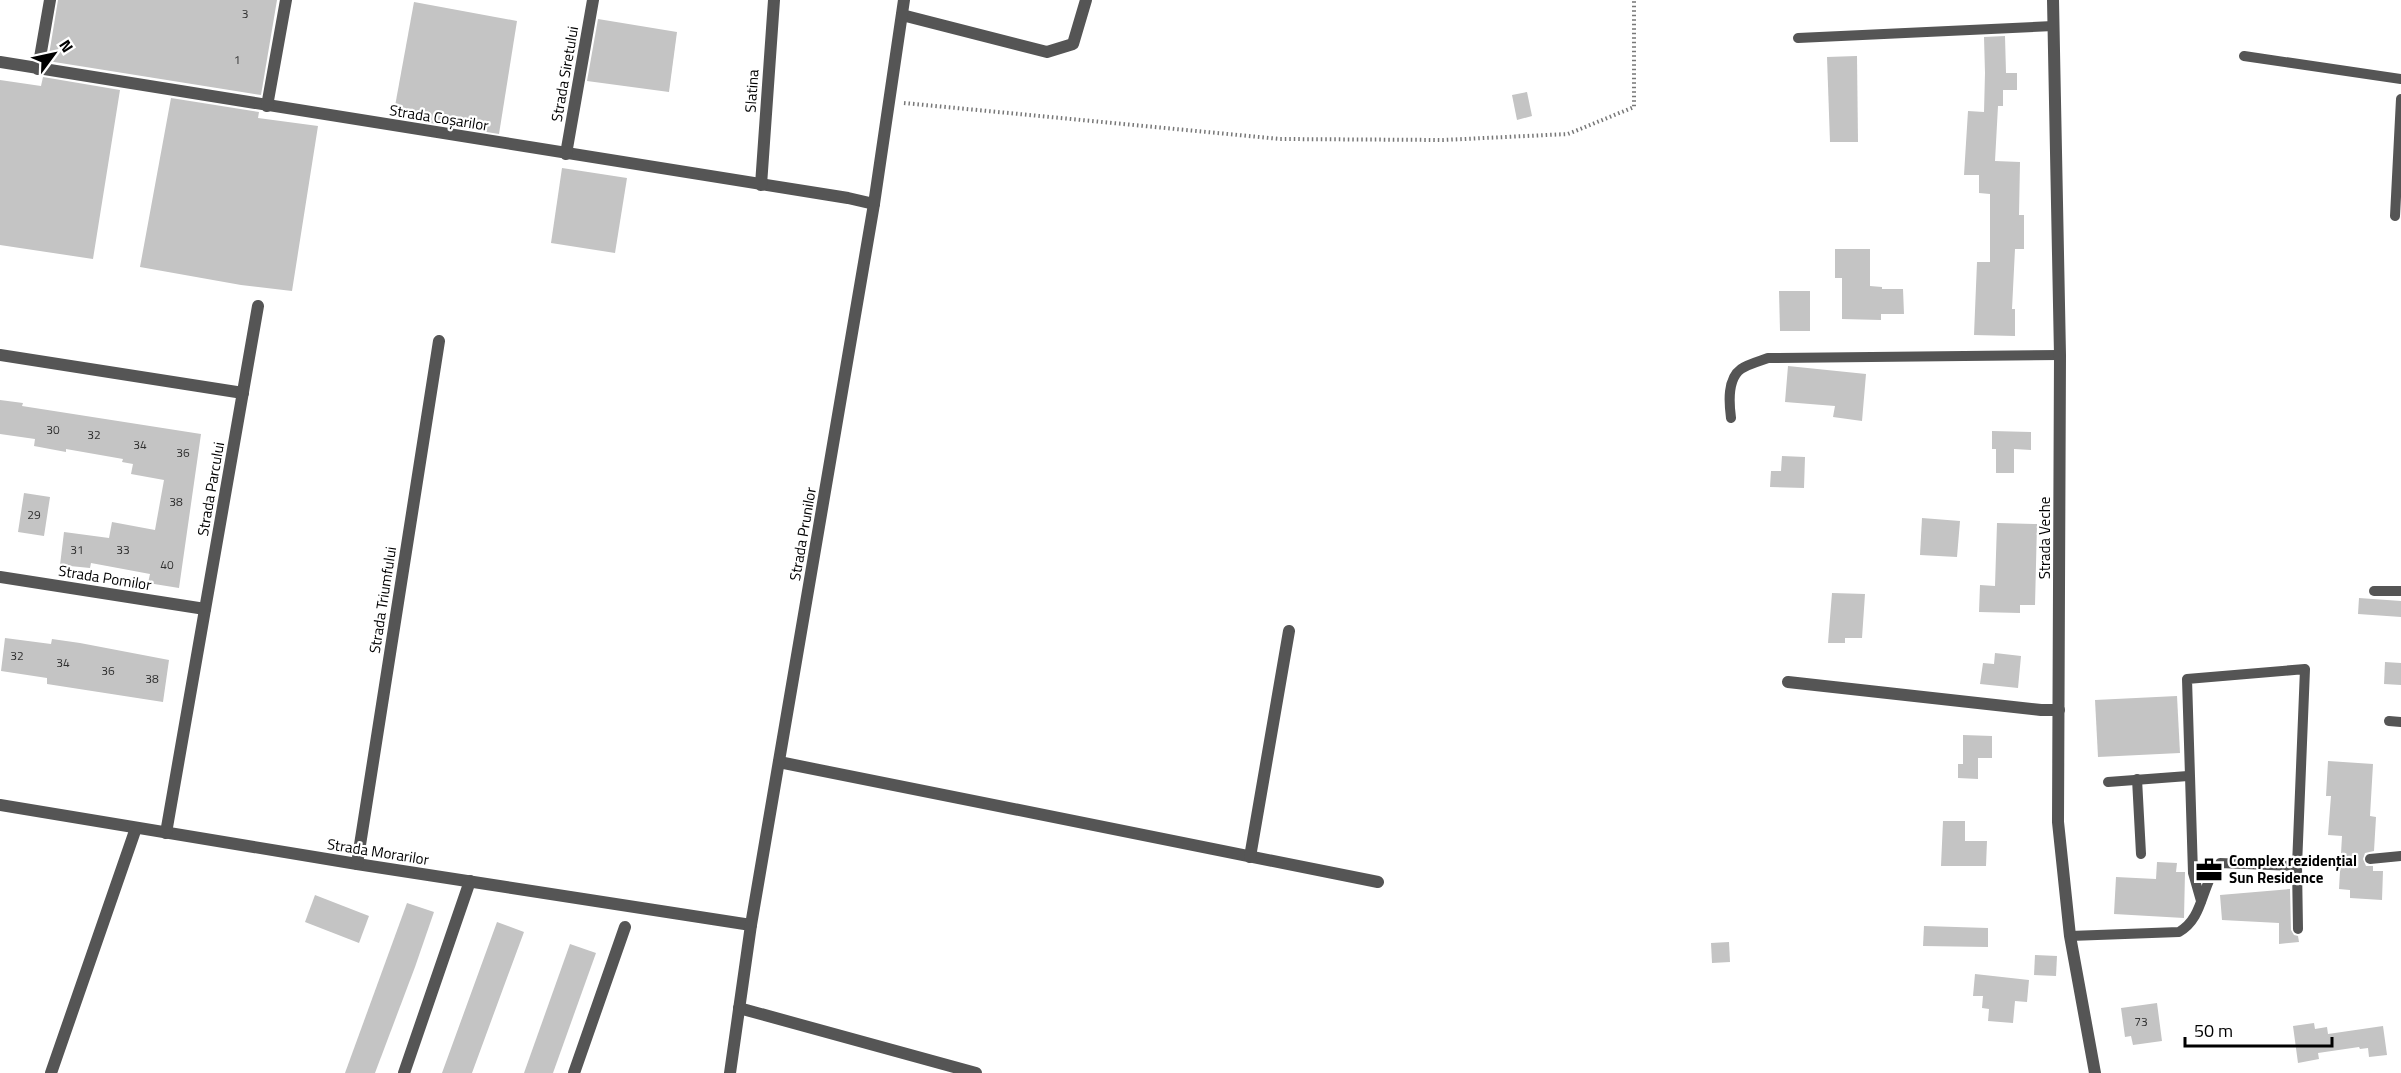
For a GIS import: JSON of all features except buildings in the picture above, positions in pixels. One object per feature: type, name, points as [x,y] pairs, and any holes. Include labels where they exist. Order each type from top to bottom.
[{"type":"street","points":[[38,69],[50,0]]},
{"type":"street","points":[[267,106],[286,0]]},
{"type":"street","name":"Strada Siretului","points":[[566,154],[593,0]]},
{"type":"street","name":"Slatina","points":[[761,185],[774,0]]},
{"type":"street","name":"Strada Prunilor","points":[[730,1073],[751,926],[874,204],[904,0]]},
{"type":"street","points":[[902,15],[1047,52],[1073,44],[1086,0]]},
{"type":"street","name":"Strada Veche","points":[[2053,0],[2060,355],[2058,822],[2070,936],[2096,1073]]},
{"type":"street","name":"Strada Coșarilor","points":[[0,62],[874,204]]},
{"type":"street","name":"Strada Parcului","points":[[166,832],[258,306]]},
{"type":"street","name":"Strada Triumfului","points":[[357,864],[439,341]]},
{"type":"street","points":[[0,355],[243,393]]},
{"type":"street","name":"Strada Pomilor","points":[[0,577],[205,609]]},
{"type":"street","points":[[1250,857],[1289,632]]},
{"type":"street","points":[[1788,682],[2041,710],[2059,710]]},
{"type":"street","points":[[779,762],[1378,882]]},
{"type":"street","name":"Strada Morarilor","points":[[0,805],[751,926]]},
{"type":"street","points":[[51,1073],[136,828]]},
{"type":"street","points":[[404,1073],[470,881]]},
{"type":"street","points":[[574,1073],[625,927]]},
{"type":"street","points":[[739,1008],[976,1073]]},
{"type":"lane","points":[[1798,38],[2053,26]]},
{"type":"lane","points":[[2244,56],[2401,79]]},
{"type":"lane","points":[[2395,216],[2401,99]]},
{"type":"lane","points":[[1731,418],[1729,405],[1731,385],[1741,369],[1768,358],[2060,355]]},
{"type":"lane","points":[[2374,591],[2401,591]]},
{"type":"lane","points":[[2201,901],[2193,873],[2188,776],[2187,679],[2305,669],[2297,866],[2298,929]]},
{"type":"lane","points":[[2389,721],[2401,722]]},
{"type":"lane","points":[[2108,782],[2188,776]]},
{"type":"lane","points":[[2137,779],[2141,854]]},
{"type":"lane","points":[[2370,859],[2401,856]]},
{"type":"lane","points":[[2070,936],[2179,932],[2190,925],[2198,913],[2212,871],[2220,862],[2297,866]]},
{"type":"path","points":[[888,101],[1280,139],[1443,140],[1568,134],[1634,107],[1634,0]]},
{"type":"place","name":"Complex rezidențial Sun Residence","points":[[2209,870]]}]
